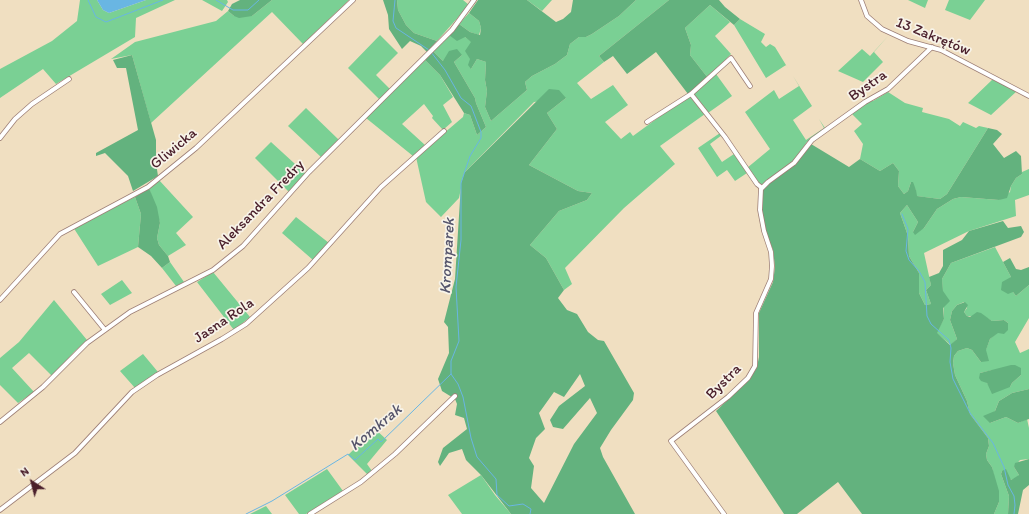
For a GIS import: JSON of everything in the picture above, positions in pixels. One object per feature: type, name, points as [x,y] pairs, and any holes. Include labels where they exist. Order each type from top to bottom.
[{"type":"street","name":"Gliwicka","points":[[0,300],[60,234],[148,186],[196,148],[353,0]]},
{"type":"street","name":"Aleksandra Fredry","points":[[0,422],[43,388],[74,354],[105,330],[141,306],[213,270],[243,246],[309,172],[452,30],[474,0]]},
{"type":"street","name":"13 Zakrętów","points":[[861,0],[866,16],[876,25],[908,41],[932,47],[951,55],[1029,96]]},
{"type":"street","name":"Bystra","points":[[724,514],[671,440],[728,397],[748,378],[755,366],[756,313],[771,279],[772,266],[771,252],[764,231],[760,210],[760,194],[762,188],[794,163],[812,140],[865,102],[888,89],[932,47]]},
{"type":"street","points":[[647,122],[691,94],[731,58],[750,86]]},
{"type":"street","points":[[0,138],[15,119],[32,104],[69,80]]},
{"type":"street","points":[[691,94],[725,137],[757,184],[762,188]]},
{"type":"street","name":"Jasna Rola","points":[[0,510],[74,453],[132,392],[157,375],[246,324],[308,268],[381,187],[444,131]]},
{"type":"street","points":[[74,292],[105,330]]},
{"type":"street","points":[[310,514],[361,482],[395,454],[455,396]]},
{"type":"green space","points":[[80,0],[97,0],[103,10],[109,13],[146,0],[175,0],[136,18],[135,37],[56,84],[43,69],[0,98],[0,69],[52,41],[77,21]]},
{"type":"green space","points":[[202,0],[227,0],[228,2],[222,11]]},
{"type":"green space","points":[[240,0],[272,0],[252,16],[239,18],[228,11],[232,4]]},
{"type":"green space","points":[[272,0],[349,0],[303,44],[272,12],[151,123],[132,55],[111,59],[135,42],[216,21],[228,11],[234,16],[252,16]]},
{"type":"green space","points":[[383,0],[397,0],[398,10],[406,25],[414,33],[437,41],[427,52],[421,46],[410,41],[402,49],[389,29],[388,15]]},
{"type":"green space","points":[[397,0],[463,0],[469,5],[437,41],[414,33],[406,25],[398,10]]},
{"type":"green space","points":[[478,0],[527,0],[556,22],[563,19],[571,12],[573,0],[636,0],[619,16],[592,34],[586,37],[579,37],[570,44],[567,55],[555,64],[532,76],[525,82],[527,90],[491,121],[485,107],[487,91],[485,80],[486,62],[477,59],[471,69],[468,65],[470,59],[465,51],[471,42],[465,37],[457,41],[449,35],[459,24],[470,32],[480,35],[481,28],[479,21],[469,13]]},
{"type":"green space","points":[[527,0],[552,0],[542,11]]},
{"type":"green space","points":[[636,0],[669,0],[599,56],[604,62],[577,83],[591,99],[613,85],[628,105],[605,122],[621,139],[630,132],[633,136],[688,96],[691,97],[705,114],[660,146],[675,164],[624,208],[565,268],[572,284],[564,290],[546,258],[530,245],[559,211],[587,200],[592,193],[578,191],[529,165],[557,129],[547,113],[566,98],[534,102],[464,173],[459,198],[441,217],[426,202],[416,157],[463,117],[464,113],[470,115],[477,135],[486,127],[475,98],[454,62],[462,55],[443,61],[432,50],[449,35],[465,37],[472,42],[471,69],[477,59],[486,62],[485,80],[487,91],[485,107],[491,121],[527,90],[525,82],[532,76],[555,64],[567,55],[570,44],[579,37],[586,37],[592,34],[619,16]]},
{"type":"green space","points":[[669,0],[719,0],[740,19],[734,25],[710,5],[685,28],[691,45],[690,55],[708,78],[688,94],[656,52],[627,74],[613,56],[604,62],[599,56]]},
{"type":"green space","points":[[908,0],[928,0],[925,8]]},
{"type":"green space","points":[[949,0],[985,0],[970,20],[945,10]]},
{"type":"green space","points":[[710,5],[730,22],[715,36],[731,54],[708,78],[690,55],[691,45],[685,28]]},
{"type":"green space","points":[[469,13],[479,21],[481,28],[479,35],[470,32],[459,24]]},
{"type":"green space","points":[[740,19],[765,34],[761,42],[766,47],[770,44],[775,47],[786,65],[766,78],[734,25]]},
{"type":"green space","points":[[380,35],[398,53],[376,75],[390,89],[380,100],[348,68]]},
{"type":"green space","points":[[889,35],[874,52],[883,62],[863,82],[838,71],[862,49],[870,56]]},
{"type":"green space","points":[[457,49],[462,55],[454,62],[475,98],[486,127],[477,135],[470,115],[464,113],[440,75],[424,59],[432,50],[443,61],[449,51]]},
{"type":"green space","points":[[132,55],[156,140],[156,163],[158,176],[133,191],[128,176],[105,153],[96,156],[96,153],[138,130],[126,68],[117,68],[113,60]]},
{"type":"green space","points":[[424,59],[440,75],[453,97],[443,105],[452,122],[443,130],[432,118],[433,116],[424,104],[402,124],[425,145],[413,156],[366,118]]},
{"type":"green space","points":[[716,74],[732,96],[708,113],[693,94]]},
{"type":"green space","points":[[793,76],[812,106],[793,120],[806,140],[824,128],[819,119],[825,128],[807,142],[793,162],[763,184],[760,184],[747,168],[770,149],[745,112],[774,90],[779,99],[799,86]]},
{"type":"green space","points":[[993,79],[1017,91],[991,115],[968,103]]},
{"type":"green space","points":[[549,89],[559,90],[566,98],[547,113],[557,129],[529,165],[578,191],[592,193],[587,200],[559,211],[530,245],[546,258],[564,290],[558,298],[567,310],[577,314],[588,332],[598,340],[604,341],[634,393],[633,400],[600,448],[603,457],[635,514],[511,514],[481,475],[466,460],[462,449],[449,453],[440,466],[438,462],[443,448],[467,429],[464,418],[455,415],[457,404],[455,399],[442,391],[438,379],[449,353],[448,327],[444,322],[455,279],[461,184],[464,173]],"holes":[[[580,374],[585,386],[559,406],[550,420],[553,427],[563,429],[590,398],[597,413],[574,444],[544,503],[531,488],[534,466],[529,458],[536,438],[545,429],[539,413],[554,392],[564,397]]]},
{"type":"green space","points":[[888,92],[905,103],[923,108],[922,112],[949,119],[960,126],[963,122],[976,128],[979,126],[988,128],[947,194],[940,199],[916,196],[916,190],[911,182],[908,191],[904,194],[898,186],[899,171],[893,163],[880,171],[860,159],[863,144],[854,131],[862,124],[852,114],[838,124],[870,100],[873,101]]},
{"type":"green space","points":[[306,108],[339,140],[322,158],[288,126]]},
{"type":"green space","points":[[988,128],[997,130],[1002,134],[993,144],[1004,158],[1016,151],[1021,156],[1022,174],[1016,178],[1011,186],[1007,198],[999,200],[961,197],[953,199],[937,209],[924,228],[915,235],[913,232],[918,222],[907,205],[900,213],[908,236],[909,256],[919,273],[919,293],[925,305],[931,304],[926,290],[931,285],[929,277],[939,273],[943,266],[943,250],[962,240],[969,231],[1003,221],[1008,228],[1021,226],[1024,232],[1021,237],[951,263],[942,279],[943,291],[950,301],[943,308],[944,319],[937,333],[950,345],[957,339],[950,320],[952,311],[957,305],[965,302],[968,305],[964,312],[967,316],[970,317],[977,312],[981,313],[992,321],[1004,320],[1008,323],[1008,330],[1004,334],[998,333],[990,339],[986,350],[989,361],[981,362],[972,350],[967,348],[958,351],[954,356],[953,363],[955,375],[967,401],[970,414],[988,438],[989,446],[986,454],[987,460],[992,467],[999,491],[999,502],[994,514],[862,514],[838,482],[797,514],[784,514],[716,411],[750,379],[757,367],[759,357],[759,313],[773,282],[775,267],[773,250],[765,230],[762,210],[763,188],[791,167],[811,144],[849,167],[860,159],[880,171],[893,163],[899,171],[898,186],[904,194],[908,191],[911,182],[913,182],[917,196],[940,199],[947,194]]},
{"type":"green space","points":[[720,133],[722,135],[710,144],[722,162],[734,154],[747,173],[735,181],[727,170],[717,177],[698,148]]},
{"type":"green space","points":[[271,142],[306,174],[289,192],[255,158]]},
{"type":"green space","points":[[1029,169],[1029,195],[1015,200],[1016,216],[969,231],[924,253],[931,285],[926,290],[931,304],[925,305],[919,293],[919,273],[909,256],[908,236],[900,213],[907,205],[918,222],[913,232],[924,228],[937,209],[953,199],[961,197],[999,200],[1010,192],[1011,186],[1016,178],[1022,174],[1022,172]]},
{"type":"green space","points":[[159,180],[193,217],[176,233],[186,245],[168,256],[159,245],[157,238],[160,223],[149,188]]},
{"type":"green space","points":[[149,188],[157,207],[160,223],[157,238],[159,245],[168,256],[170,262],[162,268],[151,256],[138,247],[141,214],[135,197]]},
{"type":"green space","points":[[135,197],[141,214],[138,247],[98,266],[73,227]]},
{"type":"green space","points":[[296,217],[329,243],[313,260],[282,233]]},
{"type":"green space","points":[[995,247],[1011,277],[1010,279],[1013,292],[1016,296],[1029,285],[1029,318],[1015,342],[1020,353],[1029,349],[1029,389],[1012,393],[999,401],[990,423],[1006,417],[1018,423],[1027,419],[1029,428],[1029,459],[1020,460],[1014,467],[1019,475],[1018,477],[1011,480],[1002,471],[1001,474],[1009,496],[1008,514],[994,514],[999,502],[992,467],[987,460],[986,454],[989,446],[988,438],[970,414],[967,401],[955,375],[953,363],[954,356],[958,351],[967,348],[972,350],[981,362],[990,339],[1008,323],[1004,320],[992,321],[987,318],[967,316],[964,312],[967,308],[964,302],[957,305],[952,311],[950,320],[957,339],[951,345],[936,333],[944,319],[942,279],[951,263]],"holes":[[[993,370],[1021,375],[1012,383],[1010,387],[990,387],[980,373]]]},
{"type":"green space","points":[[1010,258],[1016,269],[1021,270],[1029,267],[1029,285],[1016,296],[1013,292],[1008,294],[1001,290],[1002,282],[1011,277],[1003,262]]},
{"type":"green space","points":[[170,262],[184,282],[176,286],[162,268]]},
{"type":"green space","points":[[213,272],[250,317],[234,330],[197,282]]},
{"type":"green space","points":[[122,280],[132,293],[110,305],[101,294]]},
{"type":"green space","points":[[54,300],[87,340],[52,376],[29,353],[12,368],[34,392],[18,403],[0,385],[0,358],[19,342]]},
{"type":"green space","points":[[143,354],[158,372],[135,388],[120,371]]},
{"type":"green space","points":[[1011,365],[1021,368],[1021,375],[1012,383],[1010,387],[992,394],[987,383],[981,381],[979,378],[980,373]]},
{"type":"green space","points":[[1029,389],[1029,419],[1018,423],[1006,417],[990,423],[983,416],[995,411],[999,401],[1012,393]]},
{"type":"green space","points":[[375,429],[387,440],[367,464],[372,471],[368,475],[348,455]]},
{"type":"green space","points":[[1029,459],[1029,485],[1023,490],[1018,514],[1008,514],[1009,496],[1001,474],[1002,471],[1006,469],[1011,480],[1019,475],[1014,467],[1015,463]]},
{"type":"green space","points":[[327,469],[343,491],[306,514],[299,514],[285,495]]},
{"type":"green space","points":[[481,475],[511,514],[462,514],[448,495]]},
{"type":"green space","points":[[266,506],[272,514],[250,514]]},
{"type":"water","points":[[97,0],[146,0],[109,13],[103,10]]},
{"type":"waterway","name":"Kromparek","points":[[88,0],[96,17],[106,22],[163,0]]},
{"type":"waterway","name":"Kromparek","points":[[216,0],[233,10],[248,10],[259,0]]},
{"type":"waterway","name":"Kromparek","points":[[395,0],[393,21],[396,28],[429,50]]},
{"type":"waterway","name":"Kromparek","points":[[431,52],[445,70],[461,98],[471,106],[481,132],[481,138],[470,156],[461,183],[461,240],[456,287],[459,341],[451,361],[451,374],[458,384],[463,397],[471,438],[477,457],[496,479],[497,495],[509,506],[523,504],[531,509],[530,514]]},
{"type":"waterway","points":[[902,214],[908,229],[906,251],[909,260],[919,271],[925,282],[927,316],[931,324],[949,340],[951,348],[950,362],[953,379],[970,413],[993,443],[1004,467],[1008,485],[1014,496],[1014,514]]},
{"type":"waterway","name":"Komkrak","points":[[246,514],[272,501],[348,454],[355,460],[378,439],[381,442],[451,374]]}]
